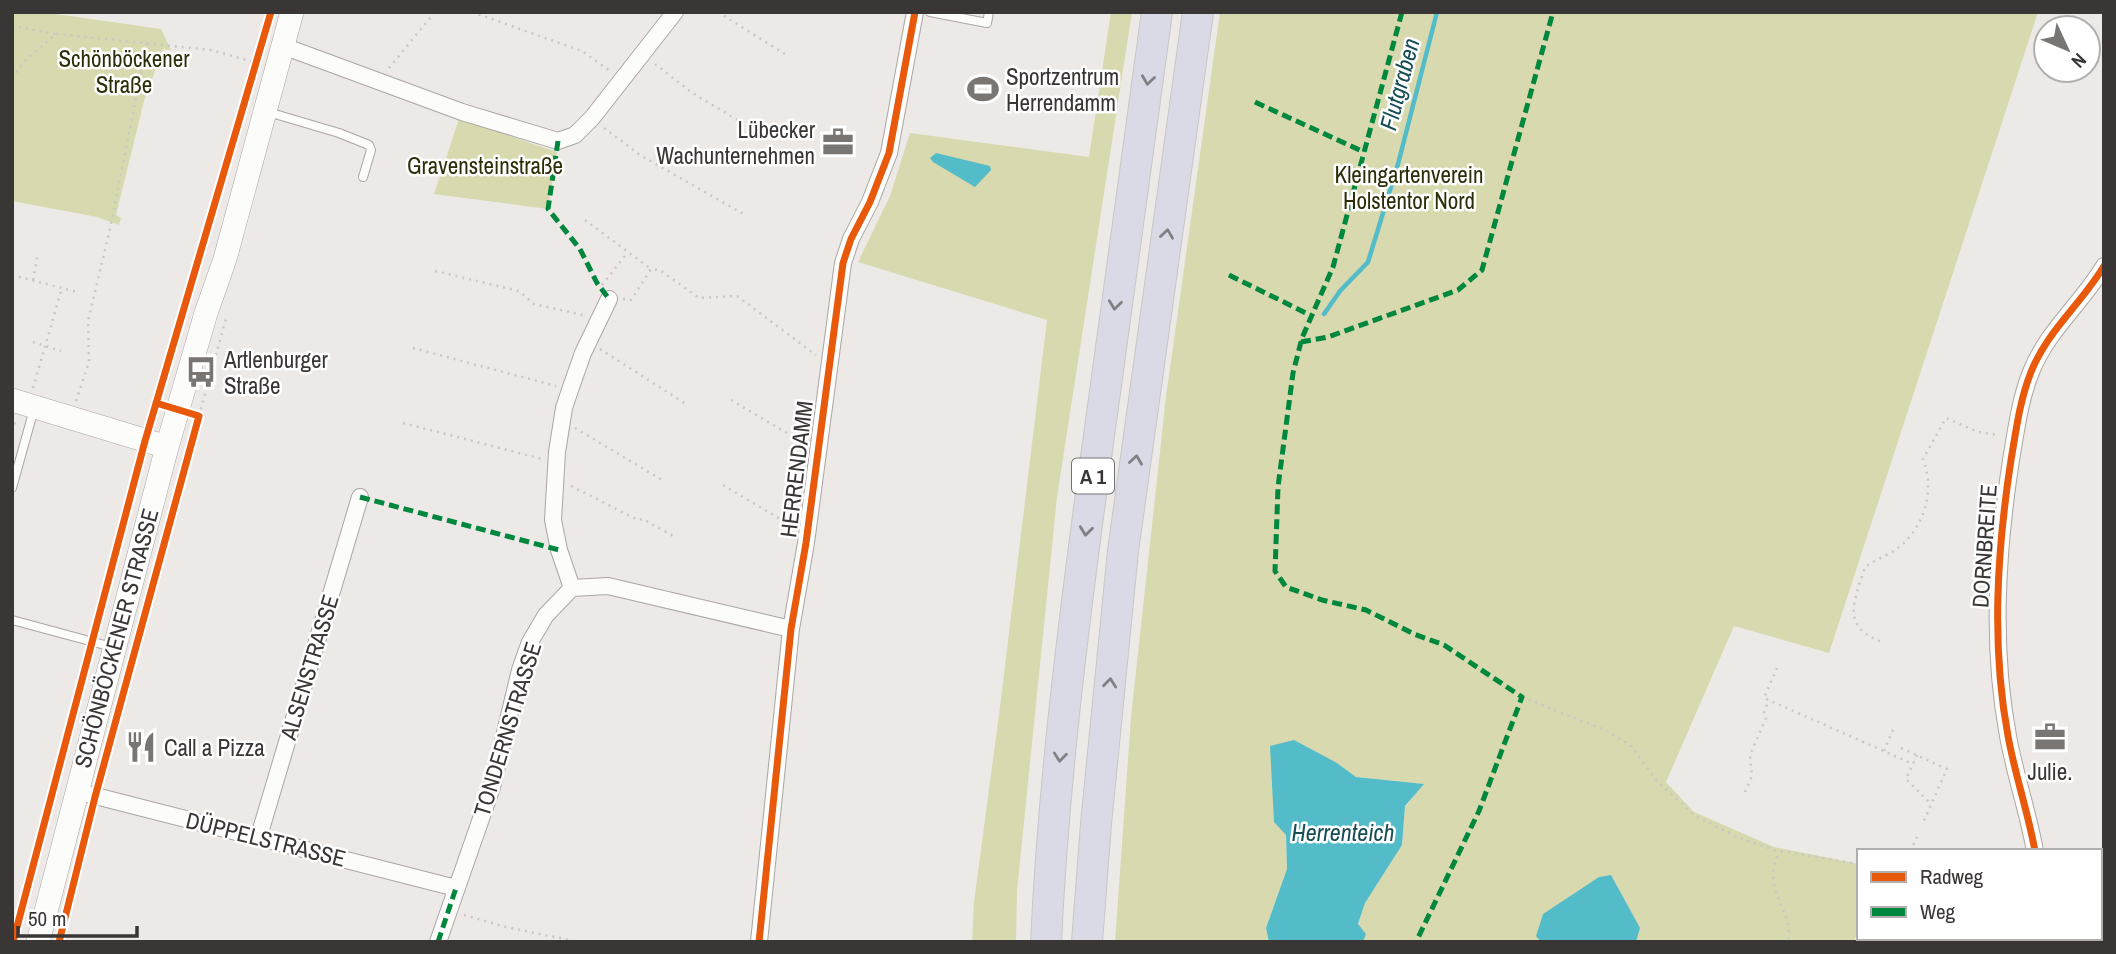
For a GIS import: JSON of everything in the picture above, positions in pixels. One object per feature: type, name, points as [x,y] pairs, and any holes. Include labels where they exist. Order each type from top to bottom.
[{"type":"highway","name":"A 1","points":[[1046,942],[1049,864],[1072,641],[1119,275],[1157,12]]},
{"type":"highway","name":"A 1","points":[[1087,942],[1096,824],[1124,551],[1198,12]]},
{"type":"highway","points":[[1096,824],[1097,942]]},
{"type":"main road","name":"SCHÖNBÖCKENER STRASSE","points":[[38,942],[167,447],[206,313],[225,259],[266,111],[273,59],[292,12]]},
{"type":"main road","points":[[25,403],[167,447]]},
{"type":"street","points":[[273,59],[379,81],[462,112],[558,142],[575,135],[592,118],[675,12]]},
{"type":"street","name":"HERRENDAMM","points":[[760,942],[791,629],[807,535],[843,263],[889,153],[915,12]]},
{"type":"street","name":"DORNBREITE","points":[[2035,849],[2008,736],[1998,660],[1998,568],[2015,437],[2031,371],[2055,331],[2103,268]]},
{"type":"street","points":[[605,293],[599,319],[570,390],[562,420],[555,470],[553,520],[559,550],[572,588],[608,586],[791,629]]},
{"type":"street","name":"ALSENSTRASSE","points":[[259,836],[360,497]]},
{"type":"street","name":"TONDERNSTRASSE","points":[[438,942],[492,787],[520,670],[530,642],[546,615],[572,588]]},
{"type":"street","name":"DÜPPELSTRASSE","points":[[76,791],[456,888]]},
{"type":"lane","points":[[930,12],[987,23],[989,12]]},
{"type":"lane","points":[[266,111],[369,145],[371,150],[363,177]]},
{"type":"lane","points":[[12,488],[25,403]]},
{"type":"lane","points":[[12,620],[115,648]]},
{"type":"path","points":[[379,81],[435,12]]},
{"type":"path","points":[[472,12],[582,51],[621,79]]},
{"type":"path","points":[[718,12],[788,56]]},
{"type":"path","points":[[12,26],[56,34],[147,42],[273,59]]},
{"type":"path","points":[[12,78],[25,61],[56,34]]},
{"type":"path","points":[[71,418],[89,362],[88,321],[110,229],[147,42]]},
{"type":"path","points":[[260,51],[273,59]]},
{"type":"path","points":[[641,54],[691,92],[767,138]]},
{"type":"path","points":[[253,76],[273,59]]},
{"type":"path","points":[[592,118],[640,155],[747,216]]},
{"type":"path","points":[[585,220],[650,269],[660,270],[699,298],[737,296],[829,364]]},
{"type":"path","points":[[628,252],[605,293],[631,300],[650,269]]},
{"type":"path","points":[[33,280],[38,253]]},
{"type":"path","points":[[435,271],[519,291],[534,304],[599,319]]},
{"type":"path","points":[[12,275],[77,292]]},
{"type":"path","points":[[25,403],[62,288]]},
{"type":"path","points":[[33,342],[61,351]]},
{"type":"path","points":[[589,342],[686,404]]},
{"type":"path","points":[[413,348],[570,390]]},
{"type":"path","points":[[731,400],[818,451]]},
{"type":"path","points":[[178,410],[199,416],[195,429]]},
{"type":"path","points":[[1880,641],[1866,636],[1853,619],[1854,605],[1865,567],[1898,547],[1922,519],[1928,497],[1929,474],[1923,459],[1946,418],[1978,432],[2015,437]]},
{"type":"path","points":[[562,420],[662,480]]},
{"type":"path","points":[[403,423],[555,470],[638,520],[643,519],[673,536]]},
{"type":"path","points":[[723,485],[807,535]]},
{"type":"path","points":[[1777,668],[1764,698],[1913,764]]},
{"type":"path","points":[[1522,697],[1607,730],[1630,745],[1658,782],[1694,815],[1737,838],[1774,850],[1857,864]]},
{"type":"path","points":[[1745,792],[1752,776],[1751,755],[1770,700]]},
{"type":"path","points":[[1884,751],[1894,727]]},
{"type":"path","points":[[1901,748],[1947,769],[1922,825]]},
{"type":"path","points":[[1917,755],[1906,779],[1931,804]]},
{"type":"path","points":[[1911,849],[1917,837]]},
{"type":"path","points":[[1774,850],[1777,856],[1772,869],[1774,883],[1778,903],[1788,920],[1788,942]]},
{"type":"path","points":[[447,910],[506,927],[579,942]]},
{"type":"green space","name":"Schönböckener Straße","points":[[12,12],[42,12],[161,29],[171,50],[163,49],[144,101],[116,215],[121,218],[119,225],[97,217],[12,201]]},
{"type":"green space","points":[[1111,12],[1132,12],[1057,497],[1017,891],[1016,942],[972,942],[974,902],[1047,320],[858,262],[890,196],[910,133],[1089,157]]},
{"type":"green space","name":"Kleingartenverein Holstentor Nord","points":[[1220,12],[2038,12],[2032,14],[2032,30],[1829,653],[1734,626],[1666,782],[1694,812],[1774,847],[1857,864],[1857,932],[1854,942],[1636,942],[1640,928],[1536,935],[1541,942],[1363,942],[1366,934],[1358,925],[1365,903],[1402,845],[1405,807],[1423,784],[1356,777],[1337,763],[1286,835],[1287,869],[1266,928],[1269,942],[1115,942],[1131,717],[1166,397]]},
{"type":"green space","name":"Gravensteinstraße","points":[[459,119],[557,152],[548,209],[434,194]]},
{"type":"water","points":[[936,153],[990,166],[991,170],[975,187],[933,162],[930,158]]},
{"type":"water","name":"Herrenteich","points":[[1294,740],[1337,763],[1356,777],[1424,784],[1405,806],[1402,845],[1365,903],[1358,924],[1366,934],[1363,942],[1269,942],[1266,928],[1287,869],[1286,835],[1274,822],[1270,746]]},
{"type":"water","points":[[1611,875],[1640,928],[1636,942],[1541,942],[1536,936],[1543,914],[1599,877]]},
{"type":"waterway","name":"Flutgraben","points":[[1324,314],[1340,291],[1368,262],[1398,164],[1437,12]]},
{"type":"marked path","points":[[1402,12],[1333,267],[1302,338],[1293,373],[1278,487],[1275,571],[1286,587],[1322,600],[1366,610],[1414,634],[1444,645],[1522,697],[1479,811],[1416,942]]},
{"type":"marked path","points":[[1301,342],[1328,337],[1458,290],[1482,270],[1553,12]]},
{"type":"marked path","points":[[1255,102],[1364,152]]},
{"type":"marked path","points":[[558,141],[548,209],[580,249],[597,283],[609,299]]},
{"type":"marked path","points":[[1229,275],[1312,316]]},
{"type":"marked path","points":[[360,497],[559,550]]},
{"type":"marked path","points":[[438,942],[456,888]]},
{"type":"cycle path","points":[[13,942],[145,441],[271,12]]},
{"type":"cycle path","points":[[759,942],[791,629],[806,543],[843,263],[889,153],[915,12]]},
{"type":"cycle path","points":[[2035,849],[2008,736],[1999,667],[1999,563],[2006,494],[2019,415],[2031,372],[2046,343],[2104,266]]},
{"type":"cycle path","points":[[59,942],[95,797],[199,416],[156,403]]},
{"type":"place","name":"Sportzentrum Herrendamm","points":[[983,89]]},
{"type":"place","name":"Lübecker Wachunternehmen","points":[[838,142]]},
{"type":"place","name":"Artlenburger Straße","points":[[201,372]]},
{"type":"place","name":"Julie.","points":[[2050,737]]},
{"type":"place","name":"Call a Pizza","points":[[141,747]]}]
